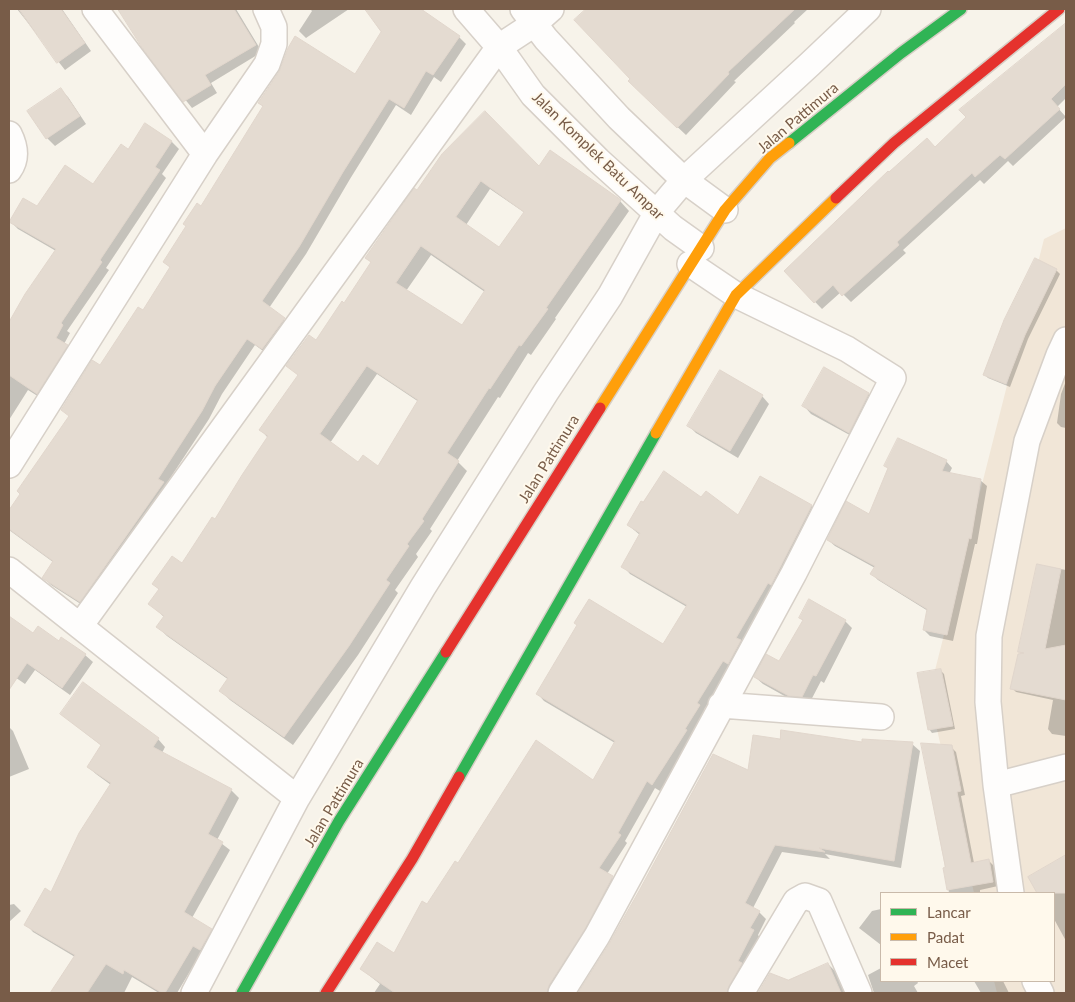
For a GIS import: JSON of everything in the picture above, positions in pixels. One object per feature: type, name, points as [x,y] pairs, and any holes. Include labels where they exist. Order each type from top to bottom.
[{"type":"street","points":[[95,9],[205,154]]},
{"type":"street","points":[[9,465],[205,154],[267,64],[274,44],[274,27],[266,9]]},
{"type":"street","name":"Jalan Komplek Batu Ampar","points":[[466,9],[499,47],[533,95],[598,160],[657,212],[696,256],[736,295],[847,349],[893,378],[794,572],[721,705]]},
{"type":"street","points":[[194,993],[297,798],[423,587],[546,392],[610,296],[657,212],[684,180],[868,9]]},
{"type":"street","name":"Jalan Pattimura","points":[[242,993],[339,821],[725,210],[770,158],[961,9]]},
{"type":"street","points":[[326,993],[412,859],[736,295],[894,143],[1059,9]]},
{"type":"street","points":[[80,626],[499,47],[536,14],[619,118],[684,180],[725,210]]},
{"type":"street","points":[[9,134],[14,142],[15,154],[13,165],[9,170]]},
{"type":"street","points":[[1011,892],[996,784],[988,702],[989,636],[1027,441],[1066,340]]},
{"type":"street","points":[[9,570],[297,798]]},
{"type":"street","points":[[561,993],[596,936],[721,705],[881,717]]},
{"type":"street","points":[[996,784],[1066,767]]},
{"type":"street","points":[[741,993],[796,901],[805,896],[819,901],[858,993]]},
{"type":"shaded area","points":[[1066,228],[1066,993],[997,993],[994,982],[1055,982],[1055,892],[974,892],[929,694],[1044,239]]},
{"type":"building","points":[[19,9],[61,9],[85,43],[57,63]]},
{"type":"building","points":[[118,9],[234,9],[256,45],[205,75],[211,85],[183,102],[143,49]]},
{"type":"building","points":[[365,9],[421,9],[460,36],[433,75],[426,71],[404,108],[389,99],[299,247],[262,301],[285,318],[262,349],[247,339],[215,386],[202,411],[158,479],[164,482],[80,602],[42,578],[53,561],[9,529],[9,510],[20,494],[17,491],[69,416],[61,410],[92,360],[100,365],[138,307],[143,310],[170,267],[163,262],[186,226],[183,224],[197,203],[201,206],[263,106],[258,103],[279,72],[288,48],[295,36],[355,74],[381,32]]},
{"type":"building","points":[[586,9],[795,9],[728,72],[729,74],[677,128],[628,81],[630,79],[574,20]]},
{"type":"building","points":[[1066,23],[1066,84],[1051,99],[1060,109],[1005,159],[1000,155],[975,177],[972,173],[897,242],[899,245],[842,296],[833,285],[814,303],[784,271],[888,171],[927,138],[935,147],[966,117],[959,110]]},
{"type":"building","points":[[61,88],[80,116],[46,139],[27,111]]},
{"type":"building","points":[[485,111],[539,166],[550,150],[621,200],[546,308],[548,309],[521,346],[519,345],[489,388],[447,453],[459,461],[422,519],[424,521],[407,544],[409,546],[386,580],[390,583],[349,646],[284,737],[219,691],[228,678],[156,627],[164,616],[148,604],[159,589],[152,584],[172,556],[182,563],[212,517],[215,519],[268,436],[259,430],[298,375],[286,366],[309,335],[316,340],[342,301],[344,303],[371,262],[365,258],[414,188],[417,190],[442,154]],"holes":[[[481,181],[524,212],[499,247],[456,217]],[[421,246],[485,290],[462,325],[396,283]],[[367,366],[418,400],[378,466],[363,455],[358,462],[320,434]]]},
{"type":"building","points":[[145,123],[172,141],[155,167],[160,170],[61,323],[63,325],[56,338],[68,345],[37,394],[9,375],[9,322],[25,294],[56,249],[9,222],[23,198],[37,206],[65,165],[93,184],[121,144],[128,149]]},
{"type":"building","points":[[1035,258],[1057,269],[1025,335],[1006,384],[983,375],[1004,320]]},
{"type":"building","points":[[824,367],[869,393],[849,433],[802,406]]},
{"type":"building","points":[[720,370],[763,395],[730,451],[687,426]]},
{"type":"building","points":[[898,438],[947,460],[942,471],[981,479],[971,539],[969,538],[947,635],[923,630],[927,609],[870,574],[875,566],[827,540],[846,501],[869,514],[888,468],[884,466]]},
{"type":"building","points":[[664,471],[701,497],[706,491],[738,515],[760,476],[812,505],[771,585],[768,583],[736,638],[741,640],[728,664],[723,661],[697,703],[700,705],[685,729],[687,730],[652,785],[647,781],[618,833],[621,835],[599,868],[613,876],[585,929],[549,985],[547,993],[395,993],[360,969],[377,942],[394,953],[422,901],[427,904],[455,861],[458,863],[536,740],[593,780],[615,741],[536,694],[577,625],[574,623],[589,599],[663,644],[687,605],[621,567],[640,533],[627,525],[641,501],[643,502]]},
{"type":"building","points":[[1037,564],[1061,569],[1045,649],[1066,645],[1066,700],[1010,689],[1018,654],[1024,653],[1018,652]]},
{"type":"building","points":[[809,599],[846,620],[816,676],[813,675],[802,697],[789,696],[754,677],[766,654],[779,661],[803,620],[799,618]]},
{"type":"building","points":[[9,616],[33,633],[38,626],[59,641],[61,637],[86,654],[62,688],[27,663],[9,690]]},
{"type":"building","points":[[941,669],[953,726],[928,730],[917,673]]},
{"type":"building","points":[[83,682],[159,738],[153,747],[232,789],[208,834],[223,842],[184,912],[212,929],[200,950],[193,946],[165,993],[124,970],[123,974],[106,964],[87,993],[50,993],[75,955],[24,925],[45,888],[51,892],[79,833],[111,783],[87,767],[101,745],[60,714]]},
{"type":"building","points":[[781,730],[862,742],[862,739],[913,742],[894,861],[819,848],[825,852],[775,845],[745,903],[760,911],[750,928],[754,930],[738,961],[742,963],[727,993],[578,993],[639,891],[713,754],[748,770],[753,735],[780,739]]},
{"type":"building","points":[[921,743],[952,745],[961,791],[957,792],[971,863],[989,859],[993,882],[947,890],[943,868],[945,867]]},
{"type":"building","points":[[1066,855],[1066,893],[1036,892],[1028,877]]},
{"type":"building","points":[[828,963],[841,993],[758,993],[770,973],[788,980]]},
{"type":"traffic: fast","points":[[789,143],[901,53],[961,9]]},
{"type":"traffic: fast","points":[[459,777],[656,433]]},
{"type":"traffic: fast","points":[[242,993],[339,821],[446,652]]},
{"type":"traffic: slow","points":[[600,408],[725,210],[770,158],[789,143]]},
{"type":"traffic: slow","points":[[656,433],[736,295],[836,198]]},
{"type":"traffic: jam","points":[[836,198],[894,143],[1059,9]]},
{"type":"traffic: jam","points":[[446,652],[600,408]]},
{"type":"traffic: jam","points":[[326,993],[412,859],[459,777]]}]
